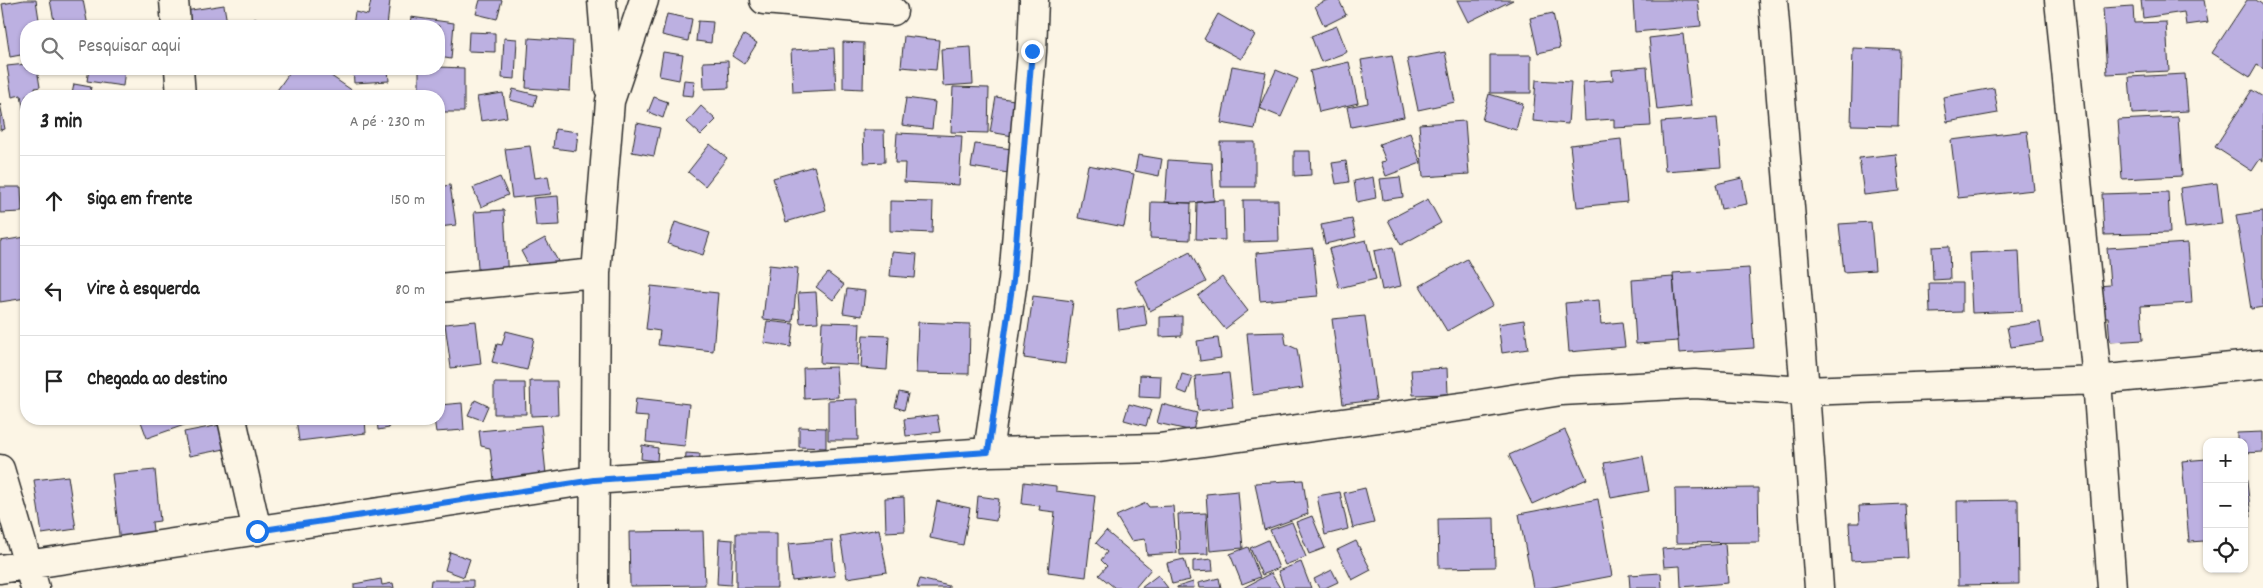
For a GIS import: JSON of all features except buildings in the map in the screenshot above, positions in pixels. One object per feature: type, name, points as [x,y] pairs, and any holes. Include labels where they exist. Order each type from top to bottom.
[{"type":"street","points":[[174,0],[176,20]]},
{"type":"street","points":[[594,588],[596,273],[610,102],[602,0]]},
{"type":"street","points":[[610,102],[644,0]]},
{"type":"street","points":[[764,0],[893,10]]},
{"type":"street","points":[[988,452],[1013,280],[1032,51],[1034,0]]},
{"type":"street","points":[[1773,0],[1819,588]]},
{"type":"street","points":[[2059,0],[2097,380],[2112,588]]},
{"type":"street","points":[[179,75],[181,90]]},
{"type":"street","points":[[445,287],[596,273]]},
{"type":"street","points":[[0,569],[32,577],[257,531],[594,480],[988,452],[1159,448],[1468,406],[1561,390],[1694,384],[1805,391],[2097,380],[2263,364]]},
{"type":"street","points":[[233,425],[257,531]]},
{"type":"street","points":[[0,469],[32,577]]},
{"type":"route","points":[[257,531],[594,480],[988,452],[1013,280],[1032,51]]}]
